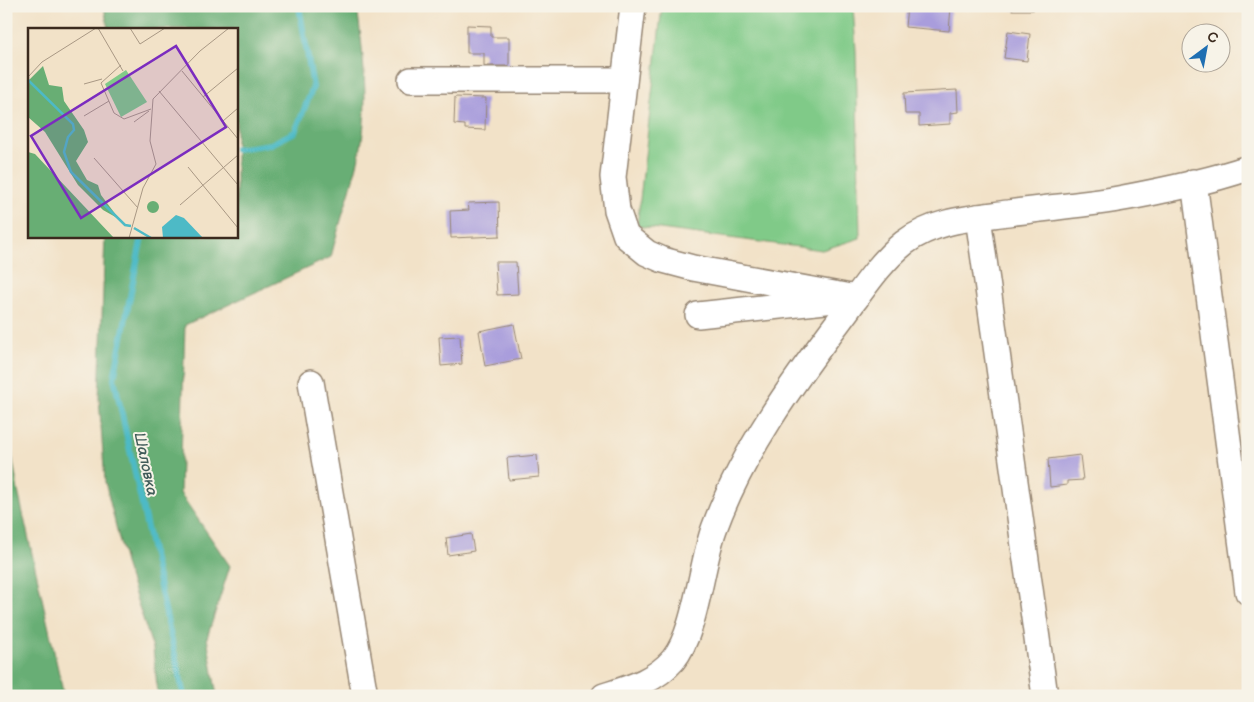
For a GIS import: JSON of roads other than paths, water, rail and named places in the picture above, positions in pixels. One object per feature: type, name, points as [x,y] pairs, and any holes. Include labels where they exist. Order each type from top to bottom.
[{"type":"street","points":[[633,6],[613,177],[617,210],[626,236],[647,252],[663,260],[693,268],[856,298]]},
{"type":"street","points":[[411,80],[624,80]]},
{"type":"street","points":[[604,696],[635,686],[658,674],[674,659],[688,632],[713,532],[727,494],[768,423],[856,298],[882,264],[904,243],[928,228],[956,220],[1118,199],[1248,168]]},
{"type":"street","points":[[1194,182],[1237,422],[1248,592]]},
{"type":"street","points":[[978,217],[1045,696]]},
{"type":"street","points":[[698,315],[856,298]]},
{"type":"street","points":[[311,382],[365,696]]},
{"type":"waterway","name":"Шаловка","points":[[238,149],[271,144],[295,132],[313,87],[299,6]]},
{"type":"waterway","name":"Шаловка","points":[[142,238],[114,378],[184,696]]}]
